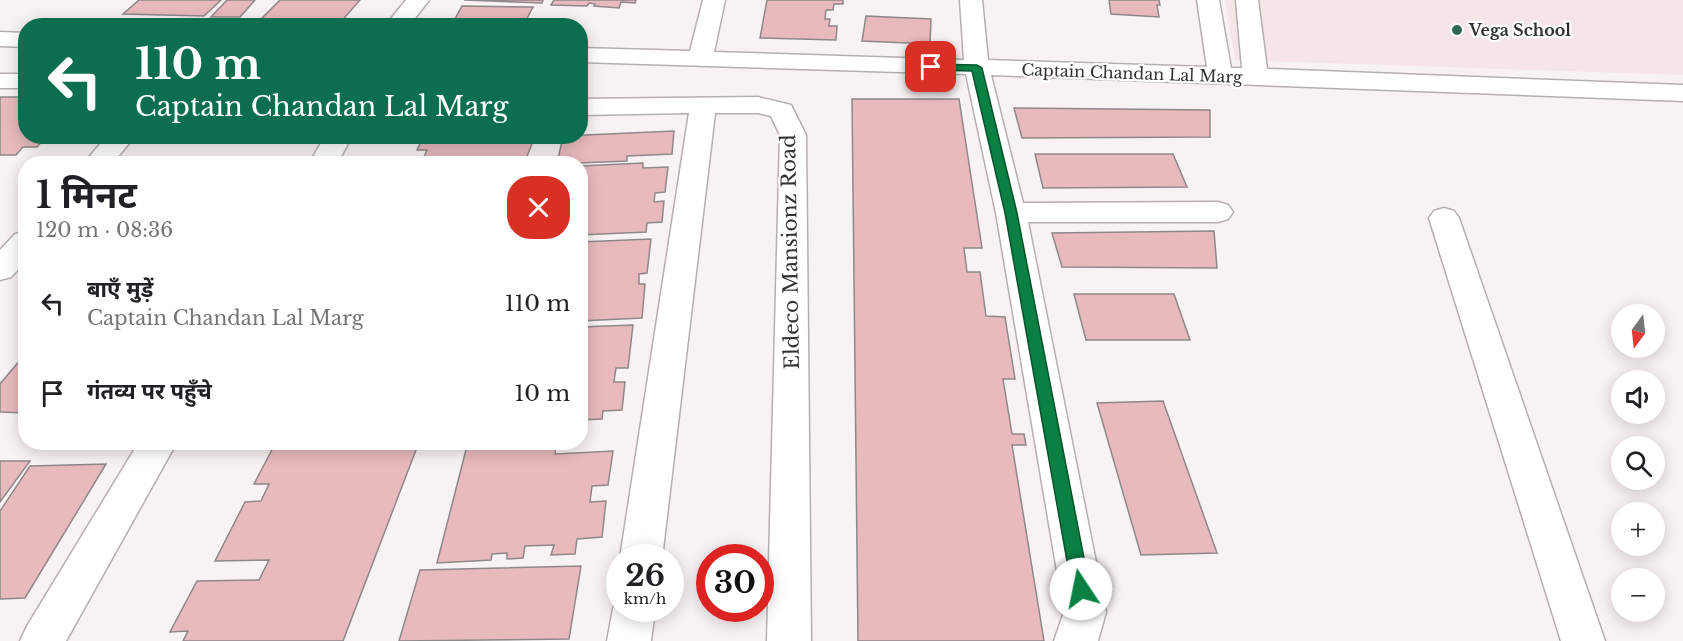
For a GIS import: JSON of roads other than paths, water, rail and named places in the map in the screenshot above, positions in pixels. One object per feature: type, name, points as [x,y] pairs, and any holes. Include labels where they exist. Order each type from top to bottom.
[{"type":"street","points":[[402,18],[417,0]]},
{"type":"street","points":[[700,59],[714,0]]},
{"type":"street","points":[[971,0],[977,68],[1011,213],[1085,612],[1076,641]]},
{"type":"street","points":[[1208,0],[1220,75]]},
{"type":"street","points":[[1247,0],[1255,76]]},
{"type":"street","points":[[0,39],[18,40]]},
{"type":"street","name":"Captain Chandan Lal Marg","points":[[588,55],[1255,76],[1683,93]]},
{"type":"street","points":[[0,81],[18,81]]},
{"type":"street","name":"Eldeco Mansionz Road","points":[[703,108],[758,105],[782,110],[793,135],[789,641]]},
{"type":"street","points":[[588,107],[703,108],[643,544]]},
{"type":"street","points":[[104,156],[115,144]]},
{"type":"street","points":[[1011,213],[1218,212]]},
{"type":"street","points":[[1444,218],[1583,641]]},
{"type":"street","points":[[0,269],[18,250]]},
{"type":"street","points":[[42,641],[154,450]]},
{"type":"street","points":[[630,641],[632,622]]},
{"type":"place","name":"Vega School","points":[[1457,30]]}]
